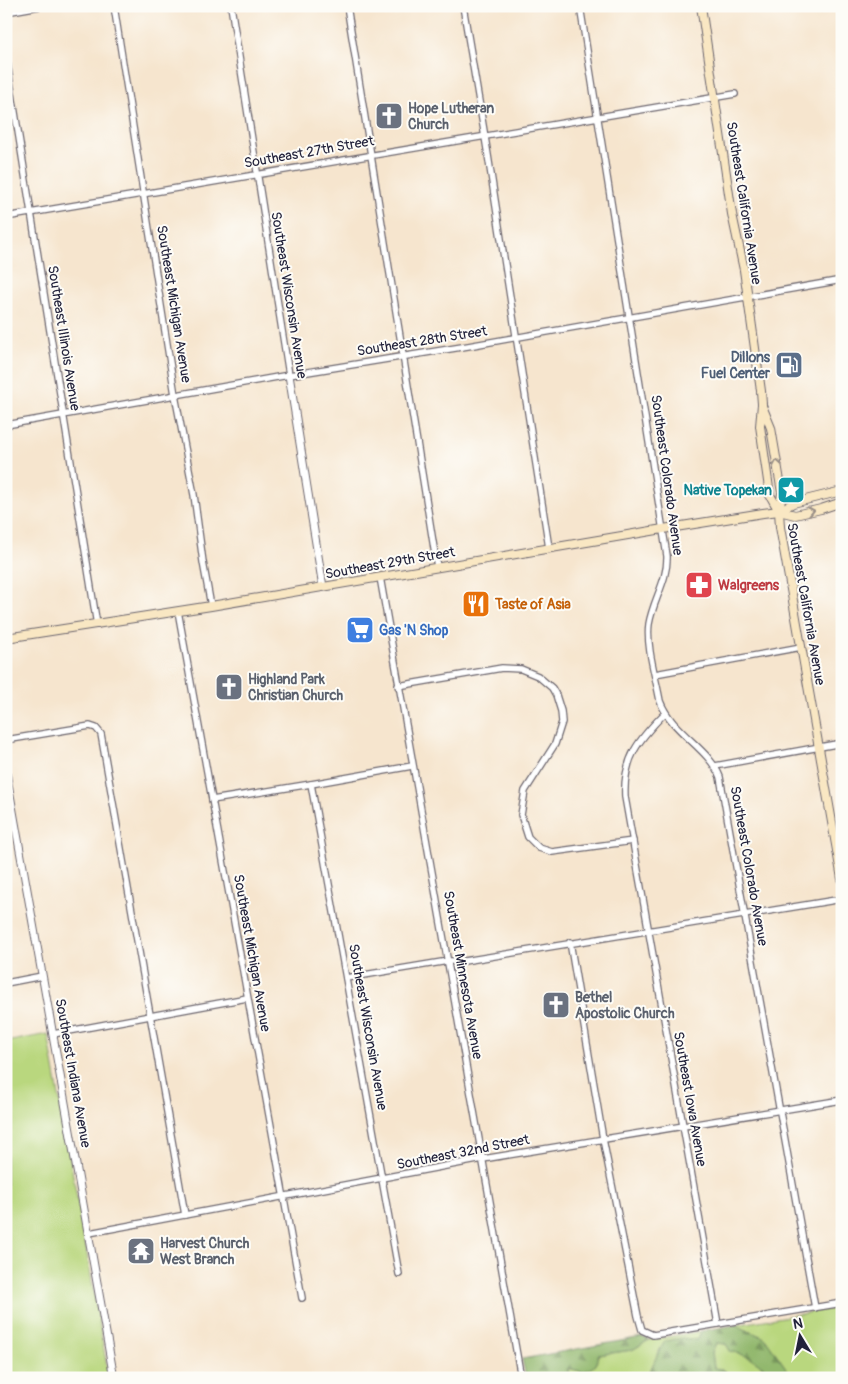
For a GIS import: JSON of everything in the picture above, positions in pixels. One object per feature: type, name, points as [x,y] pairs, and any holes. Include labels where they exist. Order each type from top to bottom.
[{"type":"main road","name":"Southeast California Avenue","points":[[702,6],[732,214],[744,270],[762,404],[771,428],[782,493],[779,511],[780,527],[842,879]]},
{"type":"main road","name":"Southeast California Avenue","points":[[762,404],[760,426],[770,495],[779,511]]},
{"type":"main road","name":"Southeast 29th Street","points":[[6,638],[97,625],[779,511],[793,503],[842,491]]},
{"type":"main road","name":"Southeast 29th Street","points":[[779,511],[795,515],[842,502]]},
{"type":"street","points":[[6,12],[40,6]]},
{"type":"street","name":"Southeast Michigan Avenue","points":[[114,6],[145,193],[175,395],[194,494],[202,562],[211,606]]},
{"type":"street","name":"Southeast Wisconsin Avenue","points":[[231,6],[323,586]]},
{"type":"street","points":[[347,6],[437,567]]},
{"type":"street","points":[[463,6],[485,135],[549,548]]},
{"type":"street","name":"Southeast Colorado Avenue","points":[[580,6],[667,556],[666,571],[651,616],[648,633],[655,674],[660,701],[665,713],[672,723],[715,766],[720,777],[815,1308]]},
{"type":"street","name":"Southeast Illinois Avenue","points":[[6,56],[97,625]]},
{"type":"street","name":"Southeast 27th Street","points":[[6,217],[370,154],[735,94]]},
{"type":"street","name":"Southeast 28th Street","points":[[6,425],[842,280]]},
{"type":"street","name":"Southeast Minnesota Avenue","points":[[380,577],[521,1378]]},
{"type":"street","name":"Southeast Michigan Avenue","points":[[178,611],[302,1298]]},
{"type":"street","points":[[655,674],[801,647]]},
{"type":"street","points":[[398,686],[502,668],[521,669],[538,676],[552,688],[556,695],[562,722],[555,744],[525,791],[521,815],[528,837],[539,848],[552,852],[632,841]]},
{"type":"street","name":"Southeast Iowa Avenue","points":[[665,713],[638,742],[628,763],[625,777],[625,797],[718,1324]]},
{"type":"street","points":[[6,740],[82,727],[96,728],[100,734],[185,1215]]},
{"type":"street","points":[[715,766],[842,743]]},
{"type":"street","points":[[212,800],[412,766]]},
{"type":"street","name":"Southeast Indiana Avenue","points":[[6,772],[9,801],[53,1034],[114,1378]]},
{"type":"street","name":"Southeast Wisconsin Avenue","points":[[311,784],[399,1274]]},
{"type":"street","points":[[346,978],[448,961],[464,961],[570,942],[842,899]]},
{"type":"street","points":[[570,942],[604,1139],[640,1326],[645,1333],[653,1335],[842,1303]]},
{"type":"street","points":[[6,983],[42,976]]},
{"type":"street","points":[[53,1034],[247,998]]},
{"type":"street","name":"Southeast 32nd Street","points":[[89,1233],[483,1160],[842,1100]]},
{"type":"green space","points":[[48,1034],[109,1378],[6,1378],[6,1042]]},
{"type":"green space","points":[[842,1307],[842,1378],[793,1378],[765,1338],[735,1325]]},
{"type":"green space","points":[[735,1325],[765,1338],[793,1378],[771,1378],[759,1363],[730,1351],[726,1344],[716,1343],[712,1352],[714,1368],[725,1371],[726,1378],[646,1378],[665,1341],[682,1338],[698,1340],[701,1331]]},
{"type":"green space","points":[[701,1331],[698,1340],[682,1338],[659,1349],[654,1364],[646,1378],[570,1378],[568,1368],[584,1372],[598,1355],[632,1350],[649,1340]]},
{"type":"green space","points":[[642,1337],[649,1340],[632,1350],[598,1355],[596,1365],[584,1372],[568,1368],[570,1378],[526,1378],[522,1359]]},
{"type":"green space","points":[[716,1343],[726,1344],[731,1351],[759,1363],[771,1378],[726,1378],[725,1371],[714,1368],[712,1352]]},
{"type":"place","name":"Hope Lutheran Church","points":[[389,116]]},
{"type":"place","name":"Dillons Fuel Center","points":[[789,365]]},
{"type":"place","name":"Native Topekan","points":[[791,490]]},
{"type":"place","name":"Walgreens","points":[[699,585]]},
{"type":"place","name":"Taste of Asia","points":[[476,604]]},
{"type":"place","name":"Gas 'N Shop","points":[[360,630]]},
{"type":"place","name":"Highland Park Christian Church","points":[[229,687]]},
{"type":"place","name":"Bethel Apostolic Church","points":[[556,1005]]},
{"type":"place","name":"Harvest Church West Branch","points":[[141,1251]]}]
